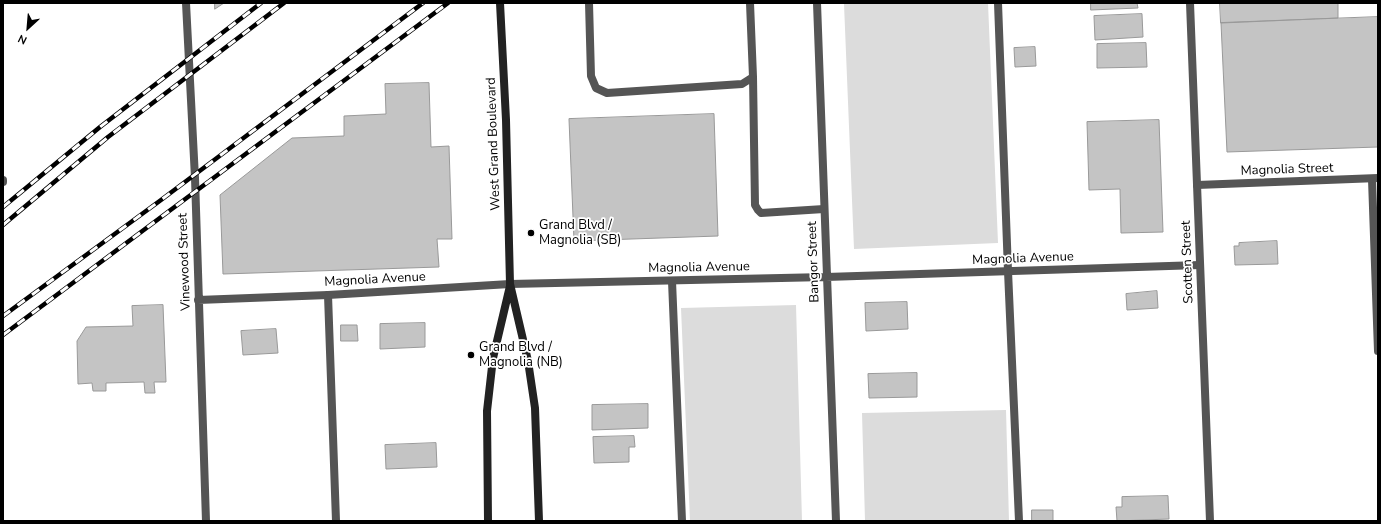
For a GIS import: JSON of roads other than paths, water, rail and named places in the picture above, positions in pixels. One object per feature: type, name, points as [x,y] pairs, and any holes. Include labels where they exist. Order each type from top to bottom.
[{"type":"main road","name":"West Grand Boulevard","points":[[500,3],[506,120],[510,284],[528,361],[535,408],[539,521]]},
{"type":"main road","name":"West Grand Boulevard","points":[[488,521],[487,410],[493,358],[510,284]]},
{"type":"street","name":"Vinewood Street","points":[[186,3],[194,170],[206,521]]},
{"type":"street","points":[[589,3],[591,76],[596,88],[607,93],[742,84],[753,77]]},
{"type":"street","points":[[750,3],[755,205],[761,213],[824,209]]},
{"type":"street","name":"Bangor Street","points":[[817,3],[836,521]]},
{"type":"street","points":[[998,3],[1019,521]]},
{"type":"street","name":"Scotten Street","points":[[1190,3],[1210,521]]},
{"type":"street","points":[[1375,179],[1378,351]]},
{"type":"street","name":"Magnolia Street","points":[[1197,185],[1375,179]]},
{"type":"street","name":"Magnolia Avenue","points":[[198,300],[328,295],[510,284],[826,277],[1200,265]]},
{"type":"street","points":[[672,280],[682,521]]},
{"type":"street","points":[[328,295],[336,521]]},
{"type":"railway","points":[[3,207],[100,127],[261,3]]},
{"type":"railway","points":[[3,225],[108,137],[284,3]]},
{"type":"railway","points":[[3,316],[161,200],[423,3]]},
{"type":"railway","points":[[3,335],[448,3]]},
{"type":"place","name":"Grand Blvd / Magnolia (SB)","points":[[531,233]]},
{"type":"place","name":"Grand Blvd / Magnolia (NB)","points":[[471,355]]}]
